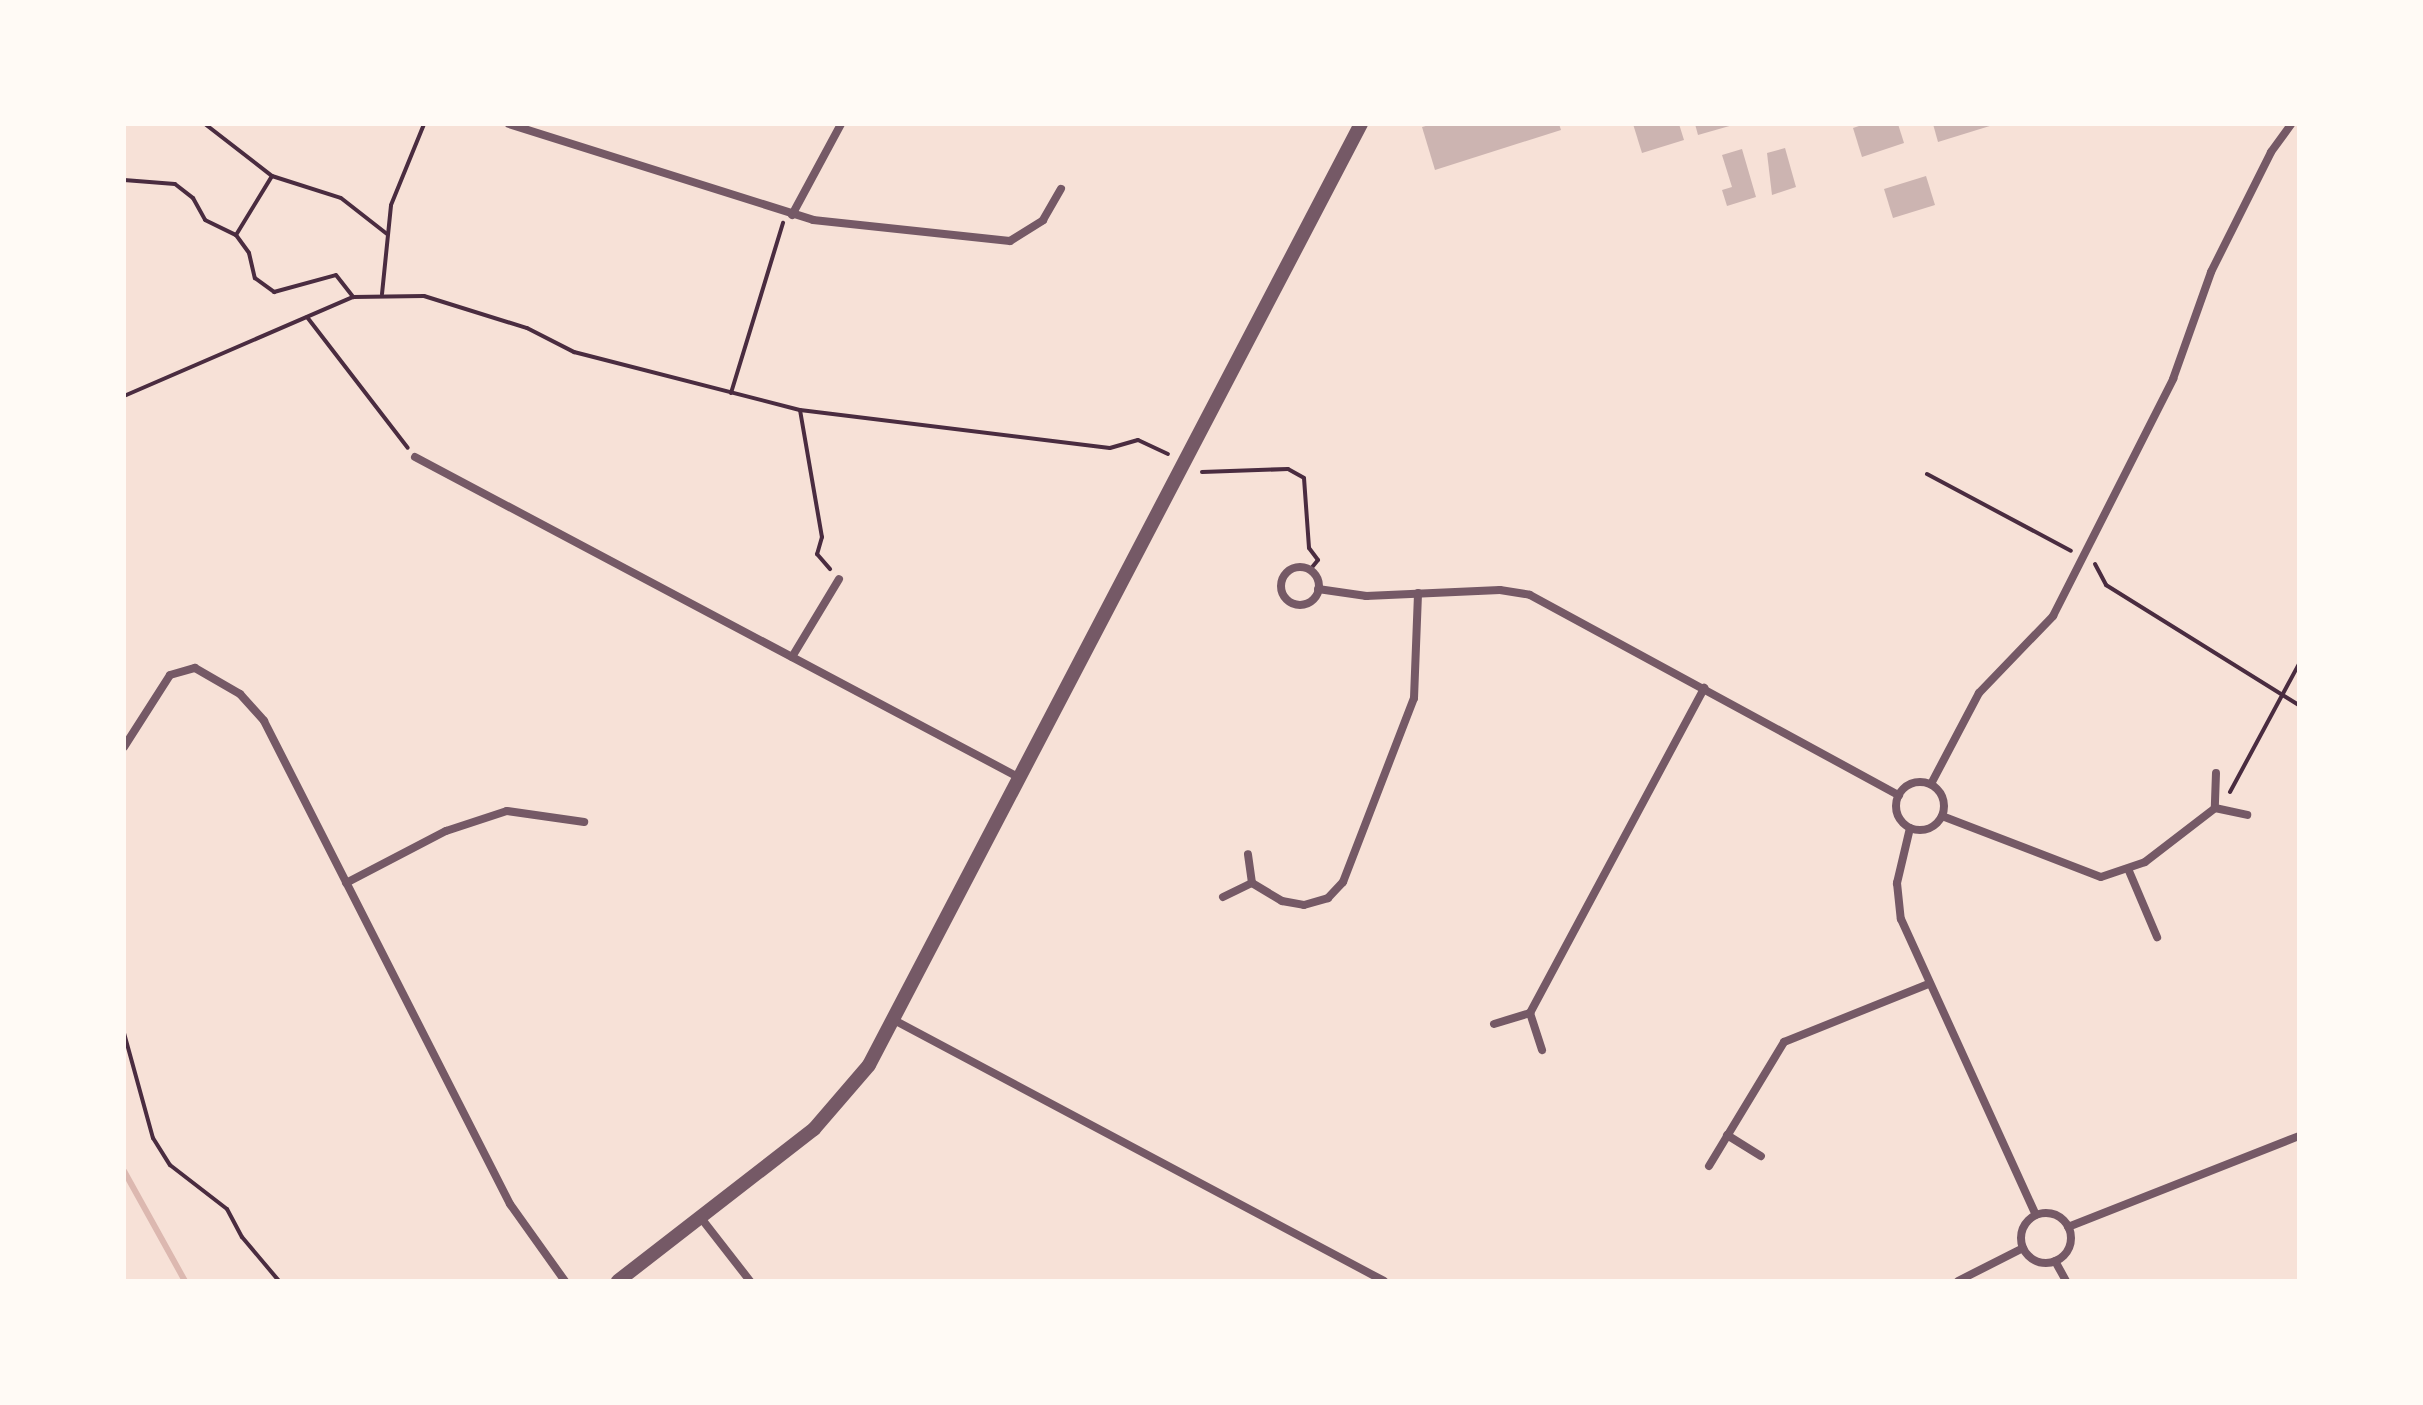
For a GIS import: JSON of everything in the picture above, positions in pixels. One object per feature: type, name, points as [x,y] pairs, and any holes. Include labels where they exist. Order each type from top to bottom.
[{"type":"street","points":[[509,124],[789,215],[1010,241],[1043,220],[1061,189]]},
{"type":"street","points":[[789,215],[841,124]]},
{"type":"street","points":[[618,1281],[830,1115],[858,1081],[894,1020],[1021,779],[1361,124]]},
{"type":"street","points":[[1931,784],[1979,693],[2053,616],[2135,460],[2173,379],[2211,272],[2271,152],[2291,124]]},
{"type":"street","points":[[415,457],[1021,779]]},
{"type":"street","points":[[1298,567],[1310,570],[1318,589],[1307,604],[1294,604],[1284,597],[1281,585],[1286,573],[1298,567]]},
{"type":"street","points":[[792,657],[839,579]]},
{"type":"street","points":[[1318,589],[1366,596],[1500,590],[1530,595],[1899,795]]},
{"type":"street","points":[[1252,883],[1282,901],[1304,905],[1328,898],[1343,882],[1414,698],[1418,593]]},
{"type":"street","points":[[124,747],[170,675],[195,668],[240,694],[264,721],[510,1204],[565,1281]]},
{"type":"street","points":[[1494,1024],[1530,1013],[1704,688]]},
{"type":"street","points":[[2215,808],[2216,773]]},
{"type":"street","points":[[1909,784],[1931,784],[1944,802],[1942,816],[1932,827],[1910,828],[1899,818],[1899,795],[1909,784]]},
{"type":"street","points":[[1942,816],[2086,875],[2129,871],[2215,808],[2247,815]]},
{"type":"street","points":[[346,883],[446,831],[507,811],[584,822]]},
{"type":"street","points":[[1910,828],[1896,899],[1928,984],[2036,1215]]},
{"type":"street","points":[[1248,854],[1252,883]]},
{"type":"street","points":[[2129,871],[2157,937]]},
{"type":"street","points":[[1223,897],[1252,883]]},
{"type":"street","points":[[1709,1166],[1784,1042],[1928,984]]},
{"type":"street","points":[[1530,1013],[1542,1050]]},
{"type":"street","points":[[894,1020],[1384,1281]]},
{"type":"street","points":[[1727,1135],[1761,1156]]},
{"type":"street","points":[[2068,1227],[2299,1136]]},
{"type":"street","points":[[2051,1213],[2068,1227],[2070,1243],[2055,1261],[2033,1259],[2023,1248],[2024,1225],[2036,1215],[2051,1213]]},
{"type":"street","points":[[701,1218],[750,1281]]},
{"type":"street","points":[[1958,1281],[2023,1248]]},
{"type":"street","points":[[2055,1261],[2066,1281]]},
{"type":"path","points":[[205,124],[272,176],[341,198],[387,234]]},
{"type":"path","points":[[382,294],[391,205],[424,124]]},
{"type":"path","points":[[236,235],[272,176]]},
{"type":"path","points":[[124,180],[175,184],[193,198],[205,220],[236,235],[249,253],[255,278],[274,292],[336,275],[353,297]]},
{"type":"path","points":[[731,393],[789,215]]},
{"type":"path","points":[[124,396],[353,297],[382,294],[424,296],[527,328],[574,352],[800,410],[1110,448],[1138,440],[1168,454]]},
{"type":"path","points":[[307,317],[415,457]]},
{"type":"path","points":[[800,410],[822,537],[817,554],[839,579]]},
{"type":"path","points":[[1202,472],[1288,469],[1304,478],[1309,548],[1318,560],[1310,570]]},
{"type":"path","points":[[1927,474],[2073,552]]},
{"type":"path","points":[[2095,564],[2106,585],[2299,705]]},
{"type":"path","points":[[2215,808],[2232,789],[2299,664]]},
{"type":"path","points":[[124,1033],[153,1138],[170,1165],[227,1209],[242,1237],[279,1281]]},
{"type":"building","points":[[1433,124],[1559,124],[1561,130],[1435,170],[1422,127]]},
{"type":"building","points":[[1633,124],[1679,124],[1684,140],[1642,153]]},
{"type":"building","points":[[1695,124],[1733,124],[1733,125],[1698,135]]},
{"type":"building","points":[[1865,124],[1898,124],[1904,143],[1862,157],[1853,128]]},
{"type":"building","points":[[1933,124],[1993,124],[1993,125],[1938,142]]},
{"type":"building","points":[[1785,148],[1796,187],[1772,195],[1767,153]]},
{"type":"building","points":[[1742,149],[1756,197],[1727,206],[1722,190],[1732,187],[1722,155]]},
{"type":"building","points":[[1926,176],[1935,205],[1893,218],[1884,189]]},
{"type":"waterway","points":[[124,1171],[185,1281]]}]
